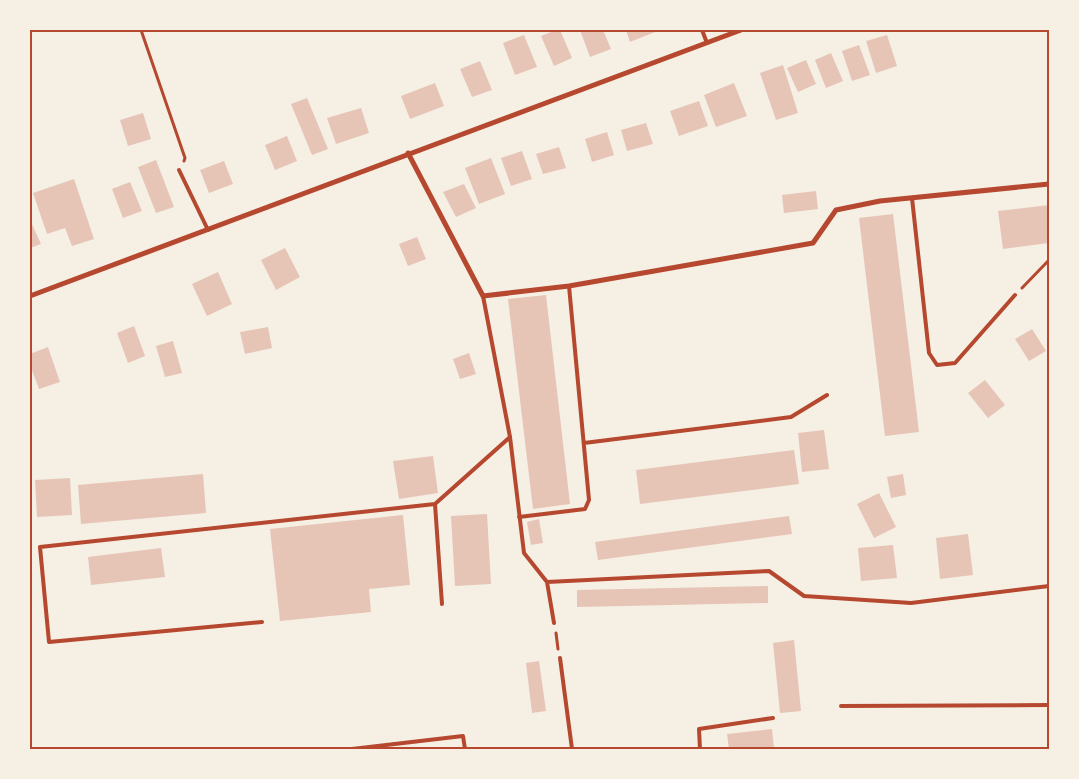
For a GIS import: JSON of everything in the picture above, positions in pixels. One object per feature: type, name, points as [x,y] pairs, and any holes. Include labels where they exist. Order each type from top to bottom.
[{"type":"street","points":[[30,296],[741,30]]},
{"type":"street","points":[[408,153],[483,296],[570,286],[814,243],[836,210],[912,198],[1049,184]]},
{"type":"lane","points":[[702,30],[707,43]]},
{"type":"lane","points":[[179,170],[208,230]]},
{"type":"lane","points":[[912,198],[929,353],[937,365],[955,363],[1015,295]]},
{"type":"lane","points":[[519,517],[585,509],[590,500],[570,286]]},
{"type":"lane","points":[[483,296],[510,438],[524,553],[547,582],[554,623]]},
{"type":"lane","points":[[584,443],[790,417],[827,395]]},
{"type":"lane","points":[[262,622],[49,642],[40,547],[435,504],[510,438]]},
{"type":"lane","points":[[435,504],[442,604]]},
{"type":"lane","points":[[547,582],[769,571],[804,596],[911,603],[1049,586]]},
{"type":"lane","points":[[560,658],[572,749]]},
{"type":"lane","points":[[840,706],[1049,704]]},
{"type":"lane","points":[[700,749],[699,728],[773,718]]},
{"type":"lane","points":[[352,749],[463,736],[465,749]]},
{"type":"path","points":[[141,30],[185,158],[179,170]]},
{"type":"path","points":[[1015,295],[1049,260]]},
{"type":"path","points":[[554,623],[560,658]]},
{"type":"building","points":[[560,30],[572,58],[554,66],[541,36]]},
{"type":"building","points":[[580,30],[603,30],[611,49],[590,57]]},
{"type":"building","points":[[626,30],[660,30],[630,42]]},
{"type":"building","points":[[524,35],[537,67],[515,75],[503,43]]},
{"type":"building","points":[[887,35],[897,66],[876,73],[866,41]]},
{"type":"building","points":[[859,45],[870,75],[852,81],[842,51]]},
{"type":"building","points":[[831,53],[843,81],[826,88],[815,60]]},
{"type":"building","points":[[806,60],[816,84],[798,92],[787,68]]},
{"type":"building","points":[[480,61],[492,90],[472,97],[460,69]]},
{"type":"building","points":[[783,65],[798,113],[776,120],[760,73]]},
{"type":"building","points":[[435,83],[444,106],[410,119],[401,96]]},
{"type":"building","points":[[734,83],[747,116],[716,127],[704,95]]},
{"type":"building","points":[[307,98],[328,149],[312,155],[291,104]]},
{"type":"building","points":[[699,101],[708,126],[679,136],[670,111]]},
{"type":"building","points":[[361,108],[369,133],[336,144],[327,118]]},
{"type":"building","points":[[143,113],[151,139],[128,146],[120,120]]},
{"type":"building","points":[[646,123],[653,144],[627,151],[621,130]]},
{"type":"building","points":[[607,132],[614,155],[592,162],[585,139]]},
{"type":"building","points":[[287,136],[297,161],[275,170],[265,145]]},
{"type":"building","points":[[559,147],[566,168],[543,174],[536,154]]},
{"type":"building","points":[[522,151],[532,179],[511,186],[501,158]]},
{"type":"building","points":[[491,158],[505,194],[479,204],[465,168]]},
{"type":"building","points":[[156,160],[174,207],[156,213],[138,167]]},
{"type":"building","points":[[224,161],[233,184],[209,193],[200,170]]},
{"type":"building","points":[[74,179],[94,239],[72,246],[65,228],[47,234],[33,193]]},
{"type":"building","points":[[130,182],[142,211],[123,218],[112,189]]},
{"type":"building","points":[[464,184],[476,208],[456,217],[443,192]]},
{"type":"building","points":[[816,191],[818,209],[784,213],[782,195]]},
{"type":"building","points":[[1049,205],[1049,243],[1003,249],[998,211]]},
{"type":"building","points":[[893,214],[919,432],[885,436],[859,218]]},
{"type":"building","points":[[30,220],[41,244],[30,248]]},
{"type":"building","points":[[417,237],[426,259],[408,266],[399,244]]},
{"type":"building","points":[[285,248],[300,277],[276,290],[261,260]]},
{"type":"building","points":[[218,272],[232,304],[207,316],[192,284]]},
{"type":"building","points":[[546,295],[570,504],[533,509],[508,299]]},
{"type":"building","points":[[134,326],[145,356],[128,363],[117,333]]},
{"type":"building","points":[[268,327],[272,348],[245,354],[240,332]]},
{"type":"building","points":[[1032,329],[1046,351],[1029,361],[1015,339]]},
{"type":"building","points":[[173,341],[182,373],[165,377],[156,346]]},
{"type":"building","points":[[48,347],[60,382],[39,389],[30,365],[30,354]]},
{"type":"building","points":[[469,353],[476,374],[460,379],[453,359]]},
{"type":"building","points":[[985,380],[1005,405],[988,418],[968,393]]},
{"type":"building","points":[[824,430],[829,469],[802,472],[798,433]]},
{"type":"building","points":[[794,450],[799,484],[640,504],[636,470]]},
{"type":"building","points":[[433,456],[438,493],[399,499],[393,461]]},
{"type":"building","points":[[203,474],[206,513],[81,524],[78,485]]},
{"type":"building","points":[[903,474],[906,495],[891,498],[887,477]]},
{"type":"building","points":[[70,478],[72,515],[37,517],[35,480]]},
{"type":"building","points":[[879,493],[896,527],[874,538],[857,504]]},
{"type":"building","points":[[487,514],[491,584],[455,586],[451,516]]},
{"type":"building","points":[[403,515],[410,585],[369,589],[371,612],[280,621],[270,529]]},
{"type":"building","points":[[789,516],[792,534],[598,560],[595,542]]},
{"type":"building","points":[[539,519],[543,543],[531,545],[527,522]]},
{"type":"building","points":[[968,534],[973,575],[940,579],[936,538]]},
{"type":"building","points":[[893,545],[897,578],[861,581],[858,548]]},
{"type":"building","points":[[161,548],[165,577],[91,585],[88,557]]},
{"type":"building","points":[[768,586],[768,603],[577,607],[577,590]]},
{"type":"building","points":[[794,640],[801,711],[780,713],[773,643]]},
{"type":"building","points":[[539,661],[546,711],[532,713],[526,663]]},
{"type":"building","points":[[772,729],[774,749],[729,749],[727,734]]}]
